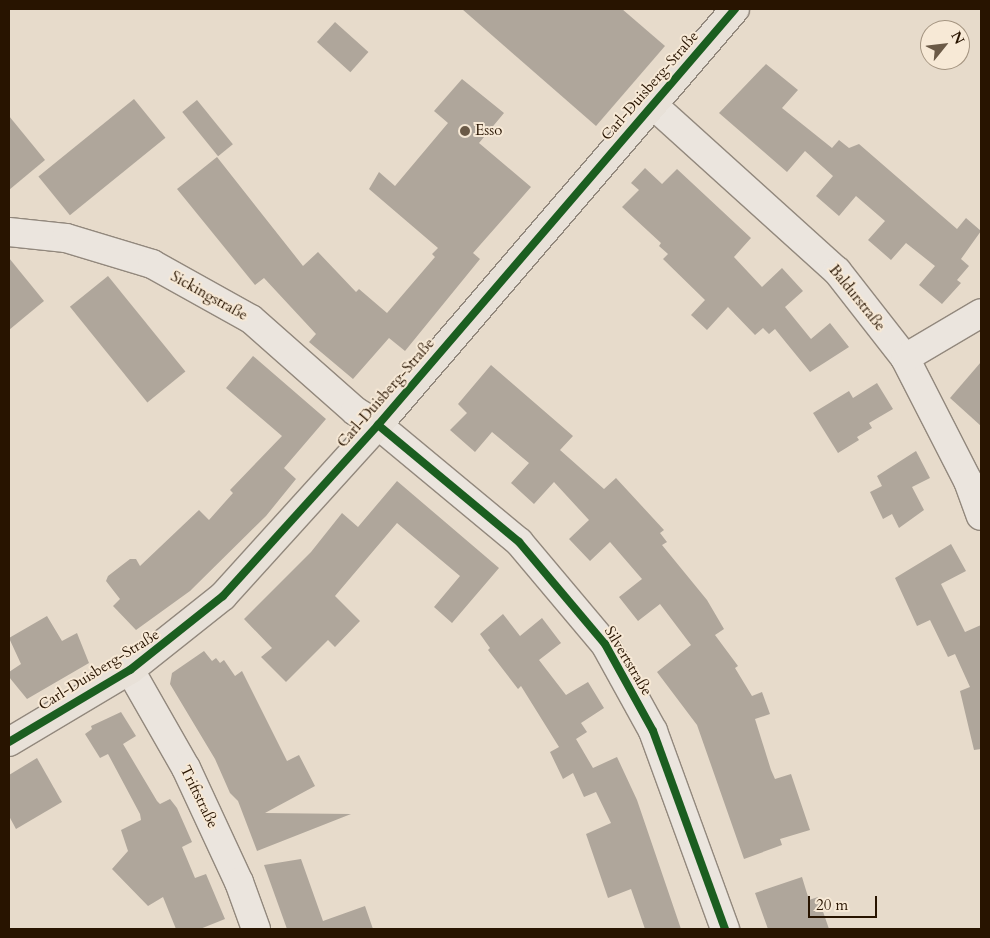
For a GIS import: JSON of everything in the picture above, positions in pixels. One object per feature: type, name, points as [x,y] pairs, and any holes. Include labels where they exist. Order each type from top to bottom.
[{"type":"main road","name":"Carl-Duisberg-Straße","points":[[9,742],[130,670],[223,596],[378,424],[735,9]]},
{"type":"street","name":"Baldurstraße","points":[[652,104],[837,270],[904,358],[968,481],[981,516]]},
{"type":"street","name":"Sickingstraße","points":[[9,232],[66,238],[152,264],[251,319],[355,411],[378,424]]},
{"type":"street","points":[[904,358],[981,313]]},
{"type":"street","name":"Silvertstraße","points":[[378,424],[519,542],[605,644],[653,731],[725,929]]},
{"type":"street","name":"Triftstraße","points":[[130,670],[186,768],[239,882],[256,929]]},
{"type":"building","points":[[462,9],[622,9],[665,46],[596,126]]},
{"type":"building","points":[[335,22],[368,52],[350,72],[317,42]]},
{"type":"building","points":[[766,64],[798,90],[782,108],[832,148],[839,140],[849,148],[859,144],[957,229],[966,218],[981,231],[961,259],[969,266],[957,280],[961,283],[942,304],[919,285],[935,266],[906,243],[891,260],[868,240],[885,221],[856,196],[839,216],[816,196],[833,176],[805,151],[787,172],[719,113]]},
{"type":"building","points":[[462,79],[504,113],[479,143],[531,187],[473,253],[480,259],[405,351],[389,338],[353,379],[309,342],[316,334],[264,278],[255,285],[177,189],[217,157],[303,266],[318,252],[356,292],[359,289],[387,313],[435,257],[432,254],[438,248],[369,189],[379,172],[395,186],[448,123],[434,111]]},
{"type":"building","points":[[134,99],[165,138],[70,215],[38,176]]},
{"type":"building","points":[[197,100],[233,144],[218,156],[182,112]]},
{"type":"building","points":[[9,116],[45,160],[9,190]]},
{"type":"building","points":[[645,168],[662,184],[677,169],[751,238],[734,257],[762,287],[782,268],[803,291],[785,307],[811,339],[830,323],[849,347],[810,372],[775,329],[769,334],[763,328],[755,335],[728,307],[707,330],[691,315],[705,300],[663,259],[668,254],[659,246],[661,243],[622,207],[639,190],[631,183]]},
{"type":"building","points":[[9,258],[44,301],[9,330]]},
{"type":"building","points":[[108,276],[185,372],[147,402],[70,307]]},
{"type":"building","points":[[253,356],[326,419],[284,468],[296,479],[266,516],[190,591],[136,630],[113,606],[120,599],[106,581],[108,576],[130,559],[136,559],[140,566],[199,510],[209,520],[233,493],[230,490],[282,436],[226,388]]},
{"type":"building","points":[[981,362],[981,426],[950,398]]},
{"type":"building","points":[[491,365],[573,436],[560,450],[604,489],[616,478],[664,530],[660,533],[667,542],[662,545],[707,600],[724,629],[715,635],[738,666],[735,668],[752,696],[762,692],[770,714],[755,719],[771,770],[775,779],[791,774],[810,830],[780,839],[782,845],[744,859],[697,725],[657,672],[691,645],[660,604],[638,621],[619,597],[642,579],[610,542],[590,561],[569,539],[589,520],[554,482],[534,504],[511,483],[529,463],[492,432],[475,452],[450,430],[467,413],[458,404]]},
{"type":"building","points":[[877,383],[893,409],[869,423],[872,428],[857,437],[859,440],[838,453],[813,413],[849,391],[853,398]]},
{"type":"building","points":[[916,451],[930,478],[912,487],[924,510],[899,528],[892,514],[883,519],[870,492],[882,486],[877,476]]},
{"type":"building","points":[[397,481],[499,568],[452,623],[434,607],[460,576],[397,523],[335,596],[360,621],[335,647],[328,640],[286,682],[261,657],[272,648],[244,619],[311,552],[342,513],[358,527]]},
{"type":"building","points":[[951,544],[966,571],[941,584],[965,632],[981,625],[981,749],[974,750],[960,691],[970,687],[955,654],[948,657],[930,620],[917,626],[895,578]]},
{"type":"building","points":[[503,614],[520,636],[542,618],[561,643],[539,660],[566,695],[588,682],[604,708],[581,723],[587,732],[576,739],[593,768],[617,757],[637,800],[681,929],[645,929],[631,889],[608,898],[586,834],[611,823],[596,792],[584,797],[573,773],[563,779],[550,752],[559,747],[521,686],[518,689],[488,650],[490,648],[480,634]]},
{"type":"building","points":[[47,616],[62,641],[77,633],[89,663],[27,699],[9,677],[9,672],[21,664],[9,638]]},
{"type":"building","points":[[204,651],[212,661],[216,658],[220,663],[224,660],[235,676],[242,671],[287,761],[299,755],[315,786],[265,813],[351,814],[257,851],[238,801],[230,793],[215,759],[170,684],[172,673]]},
{"type":"building","points":[[121,712],[136,736],[123,744],[157,801],[160,804],[170,799],[177,808],[192,842],[182,847],[195,878],[206,874],[225,919],[200,929],[176,929],[163,897],[148,906],[112,869],[128,851],[121,830],[141,820],[140,814],[108,754],[100,758],[85,734],[92,729],[91,726]]},
{"type":"building","points":[[37,758],[62,802],[16,829],[9,816],[9,775]]},
{"type":"building","points":[[301,859],[323,921],[365,906],[373,929],[287,929],[264,865]]},
{"type":"building","points":[[802,877],[809,900],[818,897],[829,929],[768,929],[755,893]]},
{"type":"cycle path","points":[[9,742],[130,670],[223,596],[378,425],[735,9]]},
{"type":"cycle path","points":[[378,425],[519,542],[605,644],[653,731],[725,929]]},
{"type":"place","name":"Esso","points":[[465,131]]}]
